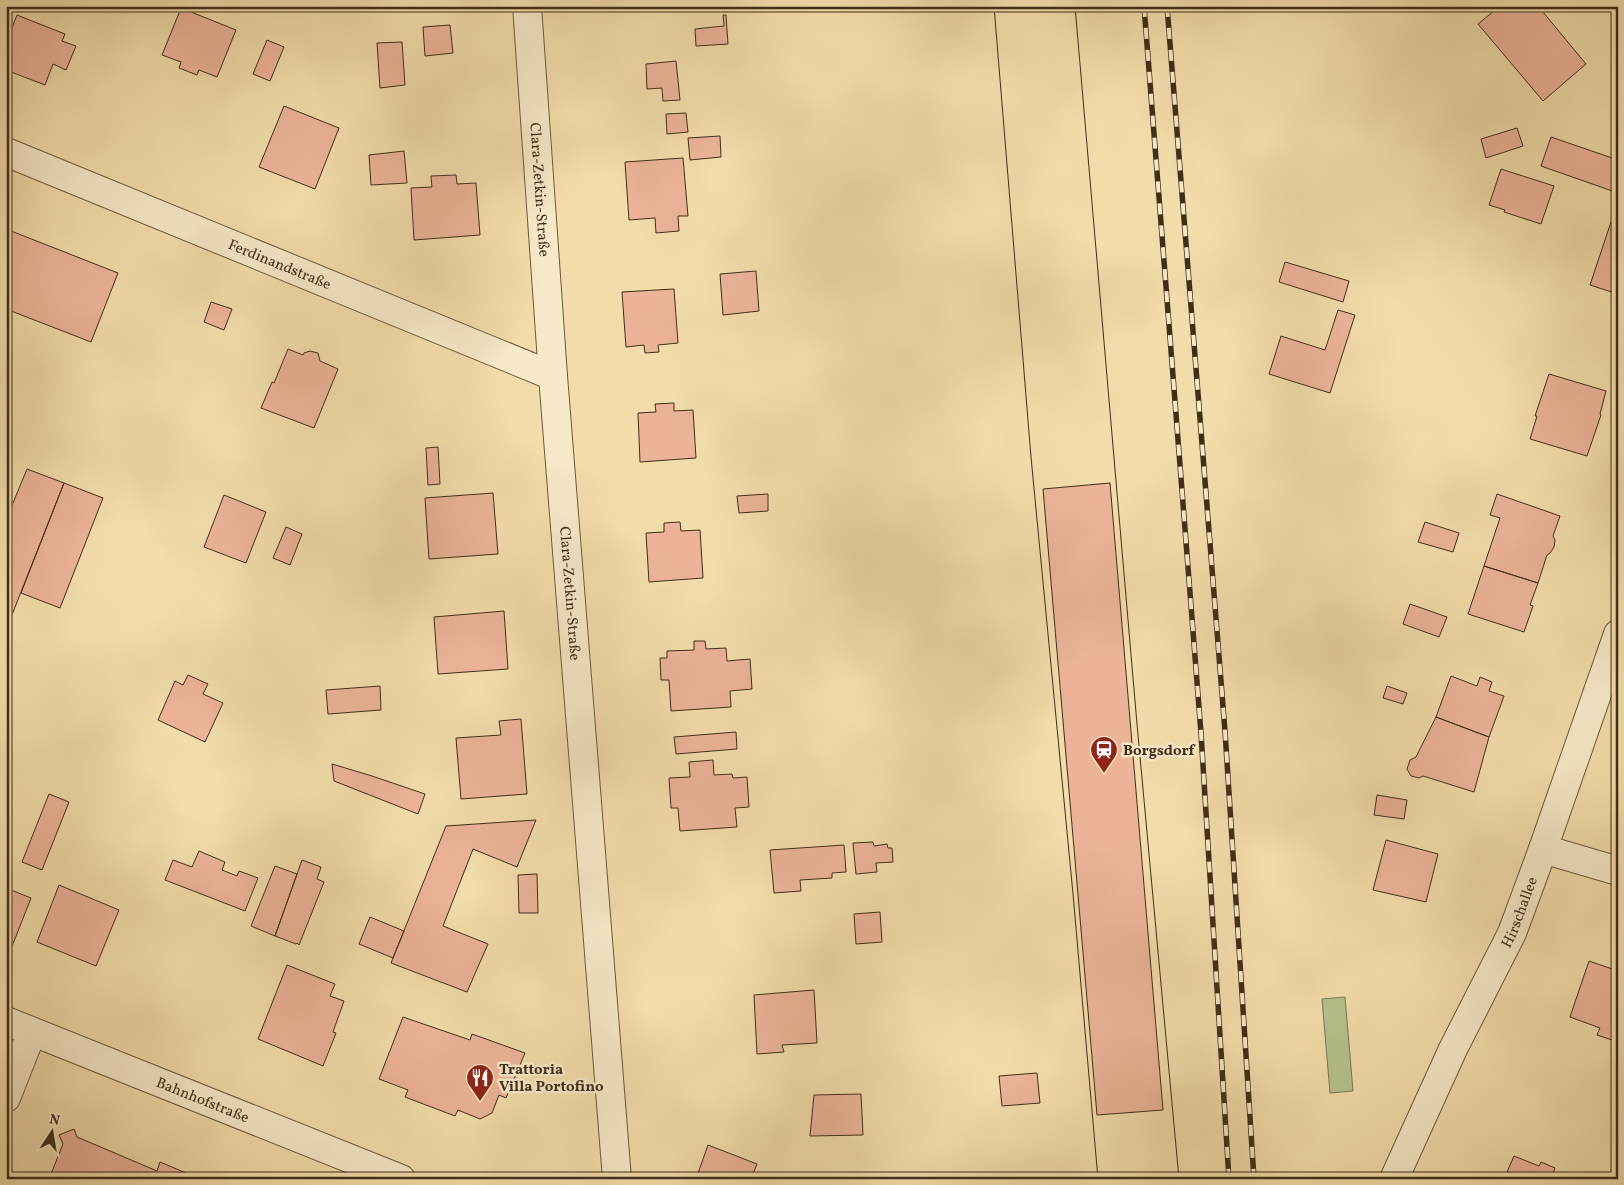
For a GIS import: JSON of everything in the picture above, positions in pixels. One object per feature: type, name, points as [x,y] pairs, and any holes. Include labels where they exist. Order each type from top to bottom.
[{"type":"street","name":"Clara-Zetkin-Straße","points":[[527,6],[553,376],[618,1179]]},
{"type":"street","name":"Ferdinandstraße","points":[[6,152],[553,376]]},
{"type":"street","name":"Hirschallee","points":[[1394,1179],[1453,1048],[1512,933],[1618,634]]},
{"type":"street","points":[[1543,849],[1618,871]]},
{"type":"street","name":"Bahnhofstraße","points":[[6,1021],[401,1179]]},
{"type":"street","points":[[6,1098],[32,1032]]},
{"type":"green space","points":[[1345,997],[1353,1091],[1330,1093],[1322,999]]},
{"type":"building","points":[[1500,6],[1538,6],[1586,64],[1543,101],[1478,24]]},
{"type":"building","points":[[181,8],[236,30],[217,77],[199,70],[197,75],[179,68],[181,62],[162,55]]},
{"type":"building","points":[[17,15],[65,34],[62,41],[76,46],[66,70],[53,64],[45,85],[6,70],[6,43]]},
{"type":"building","points":[[723,15],[726,15],[728,44],[696,46],[695,29],[724,26]]},
{"type":"building","points":[[450,25],[453,53],[425,56],[423,27]]},
{"type":"building","points":[[267,40],[284,47],[270,81],[253,74]]},
{"type":"building","points":[[402,42],[405,85],[380,88],[377,43]]},
{"type":"building","points":[[676,61],[680,100],[663,101],[662,88],[647,89],[646,64]]},
{"type":"building","points":[[284,106],[339,128],[315,189],[259,167]]},
{"type":"building","points":[[686,113],[688,132],[667,134],[666,114]]},
{"type":"building","points":[[1517,128],[1523,146],[1486,158],[1481,139]]},
{"type":"building","points":[[720,136],[721,157],[690,160],[688,138]]},
{"type":"building","points":[[1551,137],[1618,160],[1618,193],[1541,166]]},
{"type":"building","points":[[404,151],[407,183],[371,185],[369,155]]},
{"type":"building","points":[[683,158],[688,216],[678,216],[679,231],[656,233],[655,218],[629,220],[625,162]]},
{"type":"building","points":[[1501,169],[1554,186],[1541,224],[1489,205]]},
{"type":"building","points":[[456,175],[457,184],[476,183],[480,235],[414,240],[411,188],[432,187],[431,176]]},
{"type":"building","points":[[1611,222],[1618,224],[1618,294],[1590,285]]},
{"type":"building","points":[[6,229],[118,273],[91,342],[6,309]]},
{"type":"building","points":[[1285,262],[1349,281],[1343,302],[1279,282]]},
{"type":"building","points":[[756,271],[759,311],[723,315],[720,274]]},
{"type":"building","points":[[674,289],[678,343],[658,345],[659,352],[645,353],[644,345],[626,347],[622,292]]},
{"type":"building","points":[[211,302],[232,309],[224,330],[204,322]]},
{"type":"building","points":[[1338,310],[1355,315],[1330,393],[1269,374],[1281,336],[1325,350]]},
{"type":"building","points":[[288,349],[303,355],[310,351],[318,353],[320,361],[338,369],[314,428],[261,408]]},
{"type":"building","points":[[1549,374],[1606,391],[1601,415],[1587,456],[1530,439],[1537,416],[1535,416]]},
{"type":"building","points":[[674,403],[674,411],[693,410],[696,458],[640,462],[638,413],[656,412],[655,404]]},
{"type":"building","points":[[438,447],[440,484],[428,485],[426,448]]},
{"type":"building","points":[[27,469],[64,483],[6,630],[6,520]]},
{"type":"building","points":[[64,483],[103,498],[60,608],[21,593]]},
{"type":"building","points":[[1110,483],[1163,1110],[1097,1115],[1043,489]]},
{"type":"building","points":[[493,493],[498,554],[429,559],[425,498]]},
{"type":"building","points":[[768,494],[768,511],[739,513],[737,496]]},
{"type":"building","points":[[1497,494],[1560,516],[1553,536],[1555,540],[1554,547],[1547,555],[1538,583],[1484,566],[1500,518],[1490,515]]},
{"type":"building","points":[[224,495],[266,512],[246,563],[204,547]]},
{"type":"building","points":[[680,522],[681,531],[700,530],[703,578],[649,582],[646,533],[664,532],[664,523]]},
{"type":"building","points":[[1425,522],[1459,533],[1453,552],[1418,542]]},
{"type":"building","points":[[286,527],[302,534],[290,565],[273,558]]},
{"type":"building","points":[[1484,566],[1538,583],[1530,605],[1533,606],[1524,632],[1468,614]]},
{"type":"building","points":[[1410,604],[1447,617],[1439,637],[1403,624]]},
{"type":"building","points":[[504,611],[508,669],[438,674],[434,617]]},
{"type":"building","points":[[694,641],[705,641],[706,649],[726,648],[727,661],[750,659],[752,689],[730,691],[731,707],[671,711],[669,680],[661,680],[660,658],[667,658],[667,651],[694,650]]},
{"type":"building","points":[[188,675],[208,684],[203,694],[223,703],[205,742],[158,720],[175,681],[183,685]]},
{"type":"building","points":[[1451,676],[1477,686],[1480,677],[1492,682],[1489,691],[1504,696],[1489,737],[1436,717]]},
{"type":"building","points":[[380,686],[381,710],[328,714],[326,690]]},
{"type":"building","points":[[1387,686],[1407,693],[1403,704],[1383,698]]},
{"type":"building","points":[[1436,717],[1489,737],[1474,792],[1423,776],[1419,778],[1411,776],[1407,769],[1410,760],[1416,757]]},
{"type":"building","points":[[521,719],[527,794],[461,799],[456,738],[501,735],[499,721]]},
{"type":"building","points":[[736,732],[737,749],[676,754],[674,737]]},
{"type":"building","points":[[713,760],[714,775],[732,774],[733,778],[747,777],[749,807],[735,808],[737,827],[680,831],[678,808],[671,808],[669,778],[690,777],[689,762]]},
{"type":"building","points":[[332,764],[425,794],[418,814],[334,781]]},
{"type":"building","points":[[49,794],[69,802],[42,870],[22,862]]},
{"type":"building","points":[[1377,795],[1407,800],[1404,819],[1374,815]]},
{"type":"building","points":[[536,820],[517,867],[473,849],[443,926],[488,944],[467,992],[391,963],[446,826]]},
{"type":"building","points":[[1386,840],[1438,854],[1426,902],[1373,890]]},
{"type":"building","points":[[873,842],[874,846],[887,844],[888,848],[892,848],[893,862],[876,863],[877,872],[856,874],[853,843]]},
{"type":"building","points":[[844,845],[846,872],[832,873],[832,878],[800,880],[801,891],[774,893],[770,850]]},
{"type":"building","points":[[199,851],[225,862],[222,870],[237,876],[239,871],[258,878],[245,911],[165,880],[173,860],[192,867]]},
{"type":"building","points":[[302,860],[321,867],[317,879],[324,882],[299,945],[275,936]]},
{"type":"building","points":[[275,866],[297,874],[275,936],[251,926]]},
{"type":"building","points":[[537,874],[538,913],[519,913],[518,875]]},
{"type":"building","points":[[59,885],[119,910],[96,966],[37,942]]},
{"type":"building","points":[[6,888],[31,898],[11,949],[6,947]]},
{"type":"building","points":[[880,912],[882,942],[856,944],[854,914]]},
{"type":"building","points":[[370,917],[404,931],[393,958],[359,944]]},
{"type":"building","points":[[1589,961],[1618,971],[1618,1042],[1597,1035],[1600,1028],[1570,1017]]},
{"type":"building","points":[[287,965],[335,984],[330,996],[344,1001],[333,1032],[336,1033],[323,1066],[258,1039]]},
{"type":"building","points":[[814,990],[817,1043],[782,1045],[784,1052],[757,1054],[754,995]]},
{"type":"building","points":[[403,1017],[470,1040],[472,1034],[525,1053],[506,1098],[499,1095],[492,1113],[480,1119],[458,1110],[455,1116],[405,1097],[408,1090],[379,1079]]},
{"type":"building","points":[[1037,1073],[1040,1103],[1002,1106],[999,1076]]},
{"type":"building","points":[[1618,1093],[1618,1112],[1612,1110]]},
{"type":"building","points":[[861,1094],[863,1135],[810,1136],[814,1095]]},
{"type":"building","points":[[74,1129],[77,1137],[157,1171],[160,1162],[186,1173],[184,1179],[49,1179],[63,1144],[59,1135]]},
{"type":"building","points":[[708,1145],[757,1164],[751,1179],[696,1179]]},
{"type":"building","points":[[1514,1156],[1539,1166],[1541,1162],[1555,1168],[1551,1179],[1523,1179],[1507,1172]]},
{"type":"tram line","points":[[994,6],[1031,457],[1098,1179]]},
{"type":"tram line","points":[[1075,6],[1137,724],[1179,1179]]},
{"type":"railway","points":[[1144,6],[1201,733],[1229,1179]]},
{"type":"railway","points":[[1167,6],[1225,731],[1254,1179]]},
{"type":"place","name":"Borgsdorf","points":[[1104,774]]},
{"type":"place","name":"Trattoria Villa Portofino","points":[[480,1102]]}]
